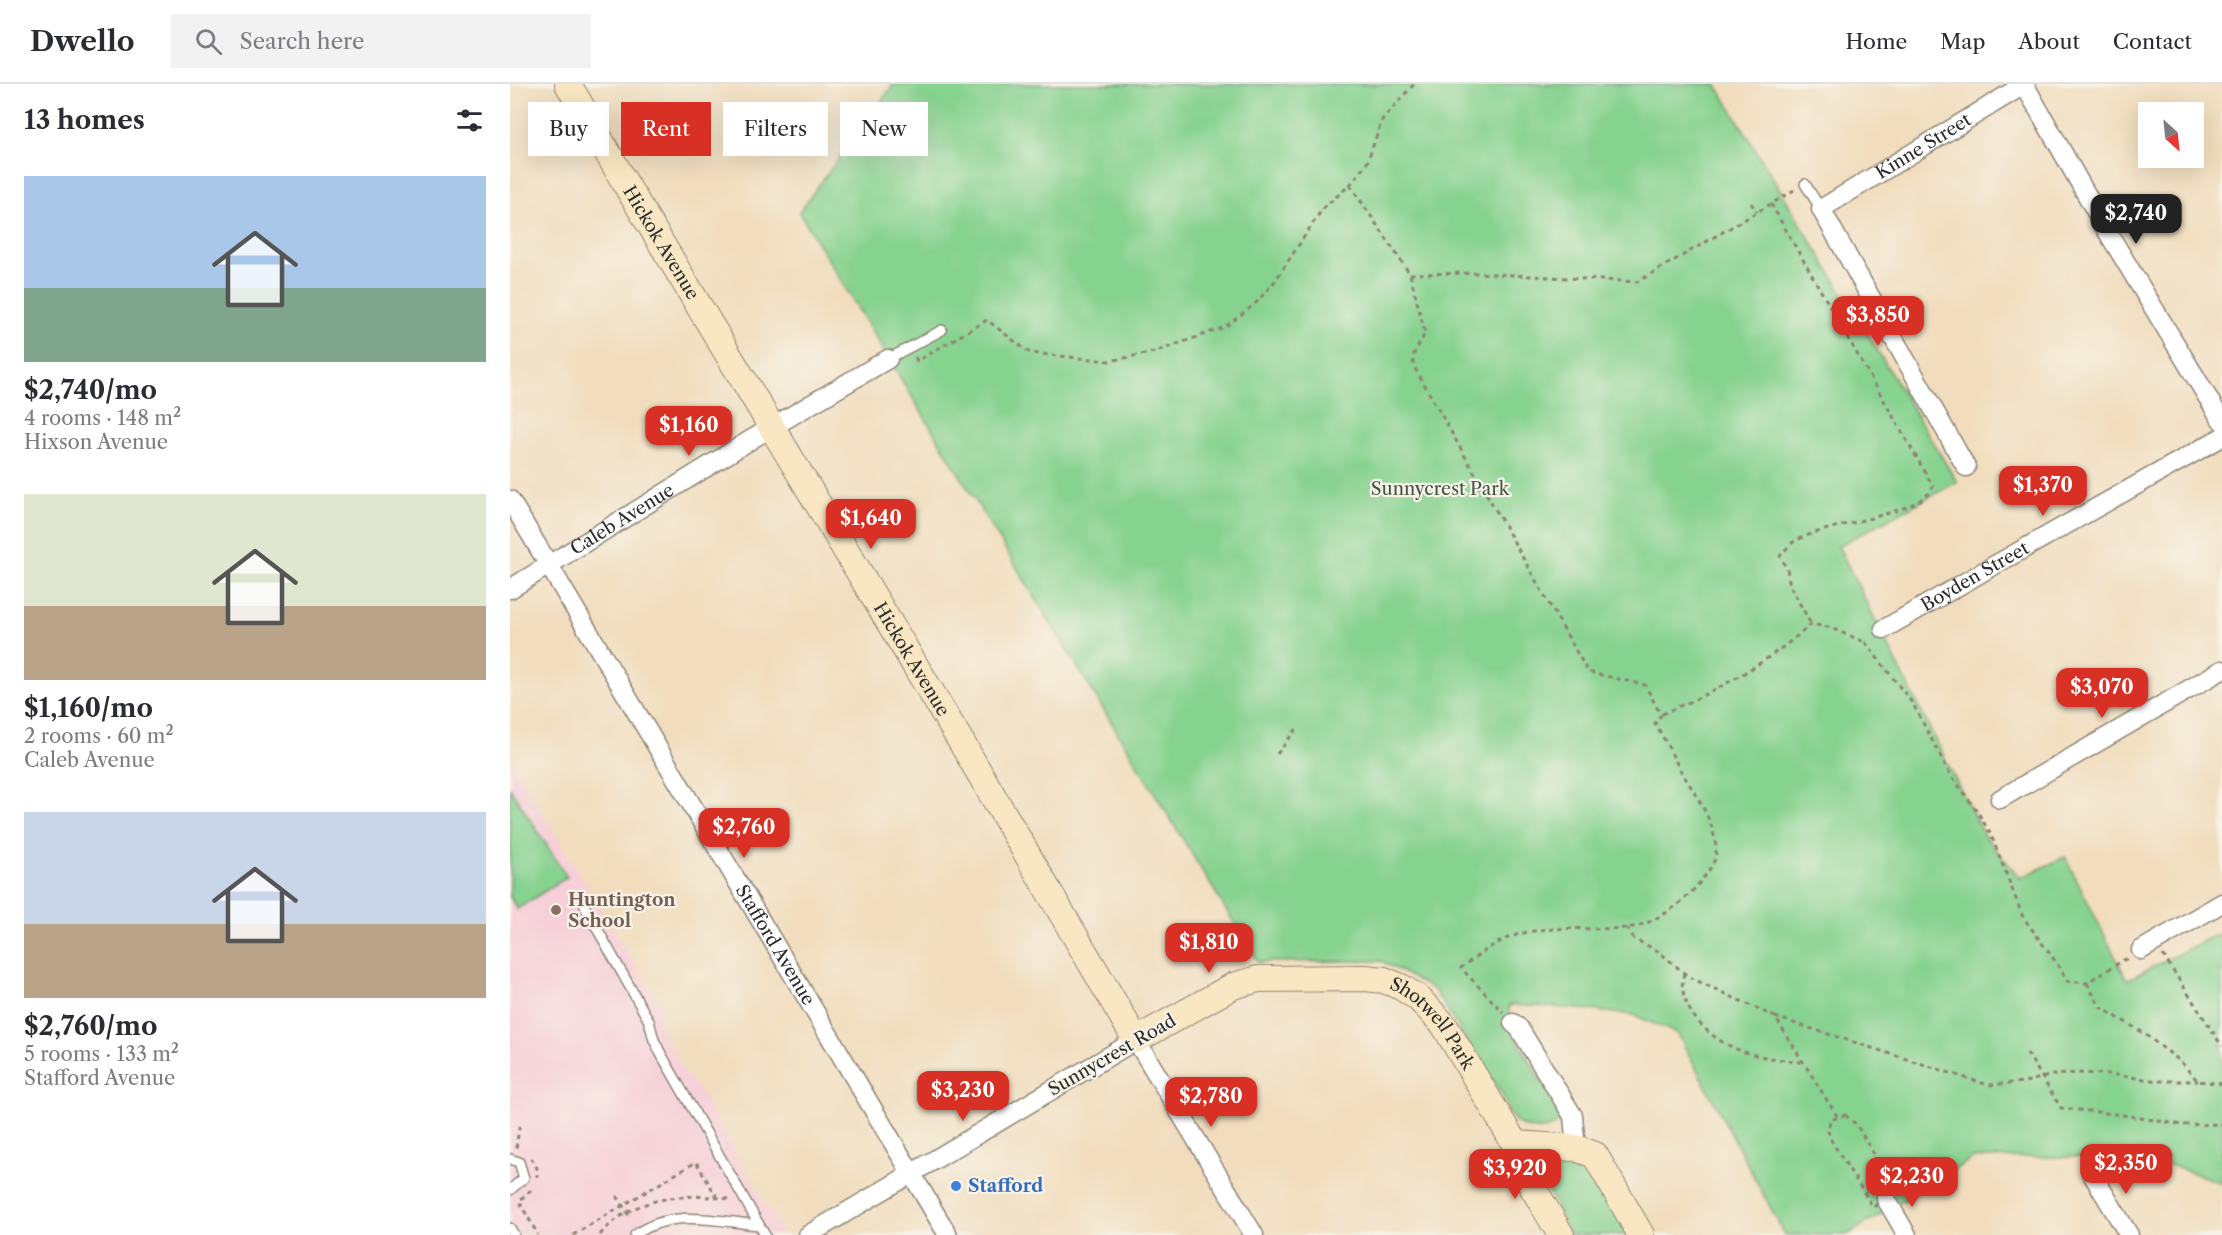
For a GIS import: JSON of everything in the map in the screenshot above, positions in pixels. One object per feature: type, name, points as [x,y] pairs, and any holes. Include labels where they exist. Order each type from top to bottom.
[{"type":"street","name":"Hickok Avenue","points":[[568,84],[1254,1235]]},
{"type":"street","name":"Kinne Street","points":[[1821,209],[2025,84]]},
{"type":"street","points":[[2025,84],[2107,231],[2222,421]]},
{"type":"street","points":[[1821,209],[1966,467]]},
{"type":"street","name":"Caleb Avenue","points":[[510,589],[771,428],[888,359]]},
{"type":"street","name":"Boyden Street","points":[[1884,630],[2222,437]]},
{"type":"street","name":"Stafford Avenue","points":[[510,500],[948,1235]]},
{"type":"street","points":[[2000,799],[2222,670]]},
{"type":"street","points":[[2137,952],[2222,903]]},
{"type":"street","name":"Sunnycrest Road","points":[[808,1235],[1136,1040],[1233,986],[1258,979],[1301,977]]},
{"type":"street","name":"Shotwell Park","points":[[1301,977],[1384,980],[1418,998],[1444,1025],[1515,1144],[1529,1181],[1561,1235]]},
{"type":"street","points":[[1513,1023],[1519,1028],[1573,1116],[1576,1148]]},
{"type":"street","points":[[1515,1144],[1576,1148],[1595,1155],[1641,1235]]},
{"type":"street","points":[[2092,1174],[2129,1235]]},
{"type":"street","points":[[1886,1199],[1907,1235]]},
{"type":"lane","points":[[1805,184],[1821,209]]},
{"type":"lane","points":[[888,359],[942,330]]},
{"type":"lane","points":[[585,907],[649,1021],[654,1040],[666,1062],[765,1235]]},
{"type":"lane","points":[[510,1159],[519,1162],[524,1178],[510,1190]]},
{"type":"lane","points":[[634,1235],[666,1221],[694,1217],[759,1225]]},
{"type":"lane","points":[[510,1228],[514,1235]]},
{"type":"path","points":[[909,348],[917,361],[987,320],[1030,353],[1108,361],[1155,352],[1225,327],[1256,304],[1275,281],[1323,208],[1350,185],[1367,163],[1382,120],[1414,84]]},
{"type":"path","points":[[1410,274],[1477,273],[1637,282],[1805,184]]},
{"type":"path","points":[[1350,185],[1410,274],[1425,333],[1414,354],[1413,365],[1588,672],[1645,685],[1661,715]]},
{"type":"path","points":[[1751,203],[1757,212]]},
{"type":"path","points":[[1771,204],[1933,486],[1928,494],[1901,510],[1828,527],[1791,543],[1780,556],[1787,568],[1790,586],[1811,624]]},
{"type":"path","points":[[1491,997],[1461,968],[1486,949],[1515,935],[1545,929],[1627,928],[1676,908],[1689,897],[1712,865],[1717,851],[1712,831],[1701,805],[1655,723],[1661,715],[1748,671],[1791,642],[1811,624]]},
{"type":"path","points":[[1811,624],[1828,627],[1865,642],[1914,704],[1950,774],[1991,835],[2023,917],[2058,964],[2067,981],[2086,983],[2137,952],[2150,961],[2163,955],[2222,1046]]},
{"type":"path","points":[[1277,754],[1298,727]]},
{"type":"path","points":[[1627,928],[1634,939],[1658,951],[1684,973],[1775,1017],[1988,1084],[2025,1082],[2053,1075],[2088,1073],[2157,1082],[2198,1081],[2222,1084]]},
{"type":"path","points":[[1684,973],[1681,985],[1687,1007],[1703,1027],[1739,1051],[1804,1063]]},
{"type":"path","points":[[2086,983],[2100,1007],[2142,1032],[2180,1061],[2198,1081]]},
{"type":"path","points":[[1775,1017],[1837,1116]]},
{"type":"path","points":[[2027,1053],[2061,1108],[2183,1125],[2222,1124]]},
{"type":"path","points":[[1845,1115],[1856,1124],[1897,1193],[1886,1199],[1873,1207],[1832,1142],[1828,1131],[1830,1120],[1845,1115]]},
{"type":"path","points":[[516,1150],[520,1122]]},
{"type":"path","points":[[573,1235],[696,1162],[717,1197]]},
{"type":"path","points":[[618,1197],[628,1214]]},
{"type":"path","points":[[600,1235],[628,1214],[656,1200],[674,1197],[729,1199]]},
{"type":"shaded area","name":"Huntington School","points":[[510,760],[660,1006],[659,1025],[685,1074],[698,1088],[783,1235],[510,1235]]},
{"type":"green space","name":"Sunnycrest Park","points":[[894,84],[1716,84],[1957,482],[1838,546],[1983,834],[2020,878],[2065,857],[2127,980],[2217,934],[2222,944],[2222,1183],[2143,1156],[1973,1158],[1847,1235],[1785,1235],[1678,1034],[1634,1015],[1570,1008],[1509,1005],[1509,1026],[1560,1112],[1560,1122],[1554,1126],[1541,1129],[1528,1128],[1511,1116],[1504,1097],[1434,990],[1382,961],[1258,962],[799,212],[841,156],[928,156],[928,102],[881,102]]},
{"type":"green space","points":[[510,788],[567,877],[517,909],[510,897]]},
{"type":"green space","points":[[1574,1159],[1591,1166],[1632,1235],[1570,1235],[1544,1181],[1548,1174]]},
{"type":"place","name":"Huntington School","points":[[556,910]]},
{"type":"place","name":"Stafford","points":[[956,1186]]}]
